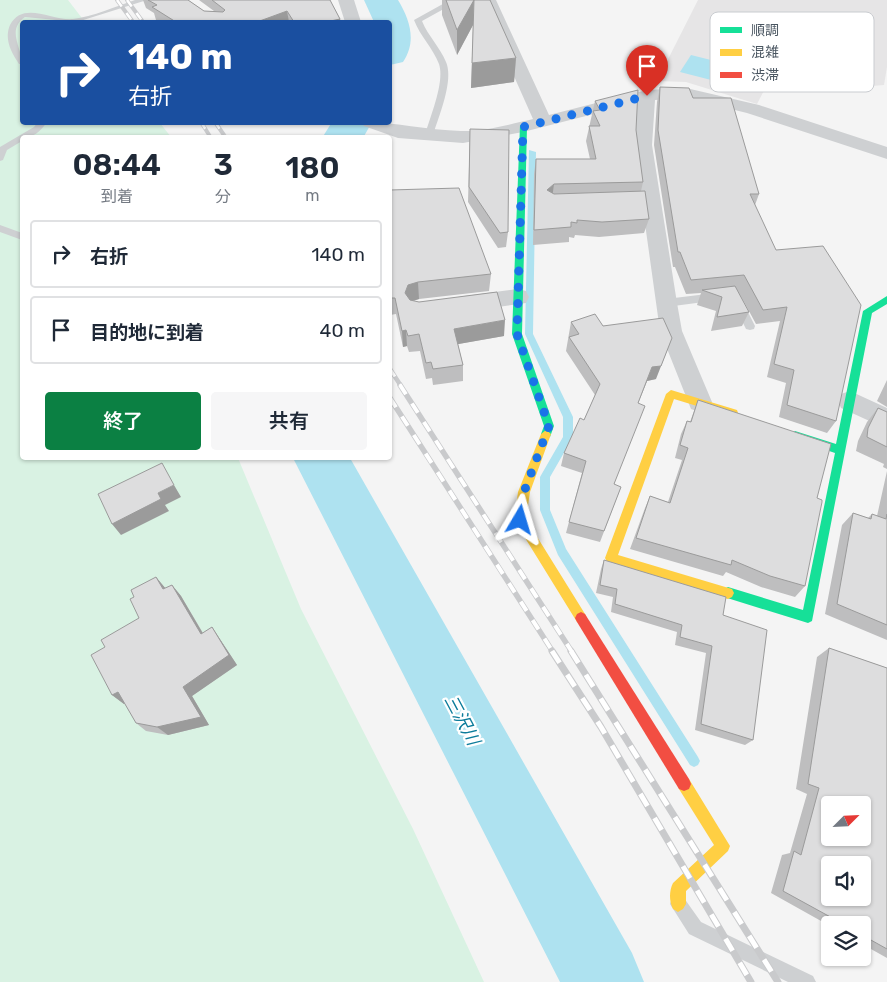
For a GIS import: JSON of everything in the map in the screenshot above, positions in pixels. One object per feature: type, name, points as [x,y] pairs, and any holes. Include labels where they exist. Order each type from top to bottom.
[{"type":"street","points":[[346,0],[352,20]]},
{"type":"street","points":[[488,0],[507,46],[543,122]]},
{"type":"street","points":[[376,125],[398,132],[463,137],[523,127],[647,96],[686,92],[753,109],[887,153]]},
{"type":"street","points":[[647,96],[643,145],[646,202],[671,331],[700,402]]},
{"type":"street","points":[[523,127],[517,334],[549,426],[524,492],[520,520],[723,846],[678,888],[678,904]]},
{"type":"street","points":[[439,307],[518,297]]},
{"type":"street","points":[[746,418],[671,394],[611,558],[808,617],[868,311],[887,299]]},
{"type":"street","points":[[850,401],[887,419]]},
{"type":"street","points":[[784,431],[840,450]]},
{"type":"lane","points":[[77,20],[143,0]]},
{"type":"lane","points":[[429,135],[440,99],[444,66],[421,29],[418,20],[456,0]]},
{"type":"lane","points":[[20,59],[13,49],[10,34],[15,19],[22,14],[32,12],[59,20]]},
{"type":"lane","points":[[26,135],[40,125]]},
{"type":"lane","points":[[0,158],[3,149],[20,139]]},
{"type":"lane","points":[[0,228],[20,236]]},
{"type":"lane","points":[[666,303],[728,295],[750,326]]},
{"type":"lane","points":[[678,904],[695,928],[807,982]]},
{"type":"shaded area","points":[[698,0],[887,0],[887,67],[884,85],[874,86],[874,12],[710,12],[710,89],[686,82],[657,81]]},
{"type":"shaded area","points":[[718,92],[763,92],[757,104]]},
{"type":"green space","points":[[0,0],[68,0],[83,20],[20,20],[20,125],[162,125],[169,135],[20,135],[20,460],[239,460],[301,609],[413,829],[484,982],[0,982]]},
{"type":"water","points":[[691,55],[710,60],[710,80],[680,72]]},
{"type":"building","points":[[148,0],[188,0],[204,11],[223,12],[225,10],[212,0],[330,0],[340,19],[293,20],[287,11],[262,20],[173,20],[152,7],[157,5]]},
{"type":"building","points":[[446,0],[474,0],[457,30]]},
{"type":"building","points":[[474,0],[490,0],[516,58],[472,63]]},
{"type":"building","points":[[660,87],[689,88],[693,98],[731,98],[759,194],[750,194],[776,250],[823,246],[861,305],[836,421],[787,405],[794,370],[774,364],[787,307],[763,310],[744,275],[691,280],[680,252],[678,252],[658,130]]},
{"type":"building","points":[[638,90],[636,130],[643,182],[554,184],[547,190],[554,194],[645,191],[649,219],[602,222],[577,220],[577,223],[571,222],[571,227],[534,230],[536,159],[596,159],[589,126],[600,126],[593,111],[600,110],[595,101]]},
{"type":"building","points":[[470,129],[509,130],[508,232],[500,233],[469,187]]},
{"type":"building","points":[[459,188],[491,274],[418,282],[408,285],[405,293],[410,300],[419,302],[497,292],[505,320],[454,329],[463,365],[433,369],[431,362],[426,363],[419,334],[408,336],[406,330],[402,331],[395,298],[392,298],[392,190]]},
{"type":"building","points":[[735,286],[749,312],[717,317],[722,297],[702,290]]},
{"type":"building","points":[[595,314],[603,326],[663,318],[672,338],[661,366],[652,367],[638,403],[645,406],[614,484],[621,487],[604,531],[569,522],[586,461],[564,453],[580,418],[584,420],[600,384],[569,337],[579,334],[571,322]]},
{"type":"building","points":[[698,400],[831,444],[817,498],[822,500],[822,502],[805,586],[770,576],[732,560],[731,565],[636,538],[650,496],[670,503],[688,448],[680,445],[687,421],[691,422]]},
{"type":"building","points":[[878,408],[887,412],[887,447],[867,437],[868,428]]},
{"type":"building","points":[[162,463],[174,485],[158,493],[161,499],[112,524],[98,494]]},
{"type":"building","points":[[853,513],[871,519],[872,514],[886,519],[887,514],[887,625],[837,604]]},
{"type":"building","points":[[604,560],[726,597],[723,615],[767,630],[753,740],[701,724],[712,646],[680,637],[682,625],[615,604],[617,589],[600,585]]},
{"type":"building","points":[[156,577],[163,589],[172,585],[201,634],[212,627],[229,655],[183,687],[201,717],[157,727],[136,723],[118,692],[112,695],[91,655],[105,647],[101,640],[139,618],[130,599],[134,597],[131,590]]},
{"type":"building","points":[[829,648],[887,668],[887,949],[871,940],[871,916],[829,916],[783,891],[794,851],[801,855],[819,788],[808,784]]},
{"type":"waterway","name":"三沢川","points":[[381,0],[390,20]]},
{"type":"waterway","name":"三沢川","points":[[392,26],[392,47]]},
{"type":"waterway","name":"三沢川","points":[[344,135],[350,125]]},
{"type":"waterway","points":[[532,152],[529,334],[568,417],[568,437],[545,477],[545,510],[562,552],[694,761]]},
{"type":"waterway","name":"三沢川","points":[[322,460],[603,982]]},
{"type":"railway","points":[[117,0],[132,20]]},
{"type":"railway","points":[[127,0],[142,20]]},
{"type":"railway","points":[[203,125],[209,135]]},
{"type":"railway","points":[[217,125],[224,135]]},
{"type":"railway","points":[[392,372],[401,386]]},
{"type":"railway","points":[[400,385],[572,652]]},
{"type":"railway","points":[[392,401],[553,652]]},
{"type":"railway","points":[[552,651],[601,727],[751,982]]},
{"type":"railway","points":[[571,651],[778,982]]},
{"type":"traffic: fast","points":[[523,127],[517,334],[549,426],[546,434]]},
{"type":"traffic: fast","points":[[728,593],[808,617],[868,311],[887,299]]},
{"type":"traffic: fast","points":[[795,435],[840,450]]},
{"type":"traffic: slow","points":[[728,593],[611,558],[671,394],[733,413]]},
{"type":"traffic: slow","points":[[546,434],[524,492],[520,520],[581,618]]},
{"type":"traffic: slow","points":[[678,904],[678,888],[723,846],[684,784]]},
{"type":"traffic: jam","points":[[581,618],[684,784]]},
{"type":"route","points":[[520,520],[524,492],[549,426],[517,334],[523,127],[647,96]]}]
